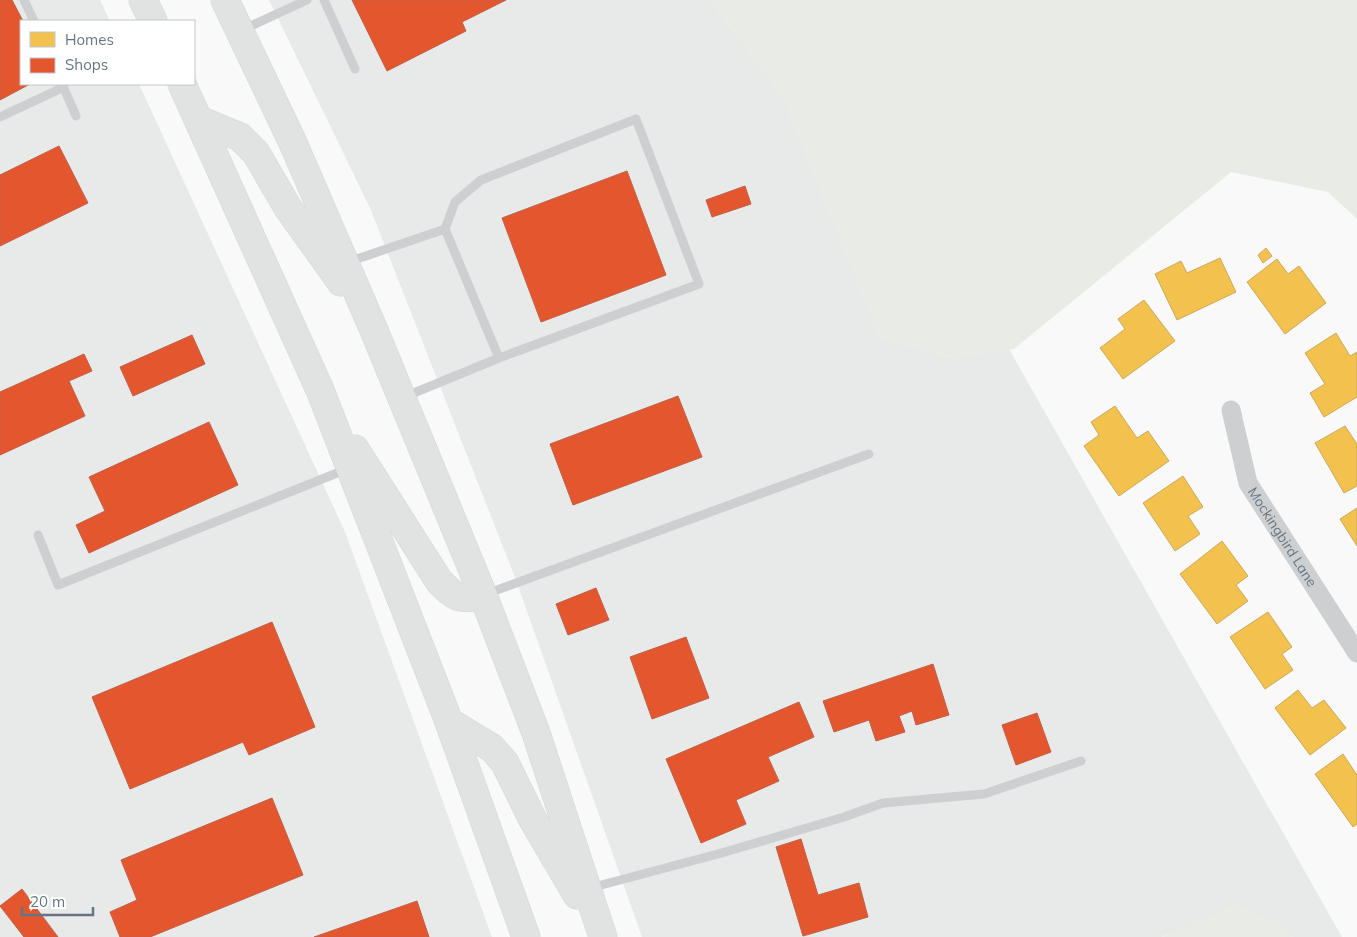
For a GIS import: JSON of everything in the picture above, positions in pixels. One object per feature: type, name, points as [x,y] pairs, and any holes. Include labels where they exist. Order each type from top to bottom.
[{"type":"main road","points":[[143,0],[153,20]]},
{"type":"main road","points":[[225,0],[293,143],[373,328],[483,595],[536,733],[603,937]]},
{"type":"main road","points":[[182,85],[320,390],[449,722],[526,937]]},
{"type":"main road","points":[[199,120],[240,137],[256,153],[288,208],[373,328]]},
{"type":"main road","points":[[320,390],[439,581],[451,594],[465,600],[483,595]]},
{"type":"main road","points":[[449,722],[492,748],[505,763],[533,820],[603,937]]},
{"type":"street","name":"Mockingbird Lane","points":[[1231,410],[1248,483],[1357,653]]},
{"type":"lane","points":[[24,0],[34,20]]},
{"type":"lane","points":[[240,31],[308,0]]},
{"type":"lane","points":[[324,0],[355,68]]},
{"type":"lane","points":[[0,117],[63,85],[76,116]]},
{"type":"lane","points":[[402,398],[499,358],[699,284],[636,119],[480,180],[456,202],[445,229],[499,358]]},
{"type":"lane","points":[[345,263],[445,229]]},
{"type":"lane","points":[[483,595],[869,454]]},
{"type":"lane","points":[[38,535],[58,585],[349,468]]},
{"type":"lane","points":[[588,888],[718,854],[844,817],[883,803],[984,794],[1081,761]]},
{"type":"shaded area","points":[[0,0],[100,0],[110,20],[20,20],[20,85],[139,85],[345,532],[492,937],[0,937]]},
{"type":"shaded area","points":[[269,0],[710,0],[784,98],[880,337],[953,358],[1009,349],[1342,937],[1292,937],[1282,924],[1165,935],[1162,937],[642,937],[516,580],[370,208]]},
{"type":"shaded area","points":[[710,0],[1357,0],[1357,219],[1328,192],[1231,172],[1014,349],[953,358],[880,337],[784,98]]},
{"type":"shaded area","points":[[1236,904],[1282,924],[1292,937],[1162,937]]},
{"type":"building: Homes","points":[[1266,248],[1272,256],[1263,263],[1258,255]]},
{"type":"building: Homes","points":[[1220,258],[1236,292],[1177,320],[1155,274],[1181,261],[1187,273]]},
{"type":"building: Homes","points":[[1277,259],[1288,274],[1299,266],[1326,303],[1285,334],[1247,282]]},
{"type":"building: Homes","points":[[1144,300],[1175,341],[1123,379],[1100,348],[1125,329],[1118,319]]},
{"type":"building: Homes","points":[[1336,333],[1350,356],[1357,352],[1357,397],[1324,417],[1310,393],[1325,384],[1305,353]]},
{"type":"building: Homes","points":[[1115,406],[1137,438],[1148,431],[1169,461],[1119,496],[1084,446],[1099,435],[1091,422]]},
{"type":"building: Homes","points":[[1345,426],[1357,444],[1357,486],[1344,493],[1315,443]]},
{"type":"building: Homes","points":[[1183,476],[1203,507],[1188,516],[1200,534],[1175,551],[1143,503]]},
{"type":"building: Homes","points":[[1357,508],[1357,546],[1340,519]]},
{"type":"building: Homes","points":[[1222,541],[1248,576],[1236,585],[1248,601],[1217,624],[1180,574]]},
{"type":"building: Homes","points":[[1268,612],[1292,647],[1282,654],[1293,670],[1265,689],[1230,637]]},
{"type":"building: Homes","points":[[1298,690],[1312,708],[1324,700],[1346,728],[1310,755],[1275,708]]},
{"type":"building: Homes","points":[[1343,754],[1357,775],[1357,824],[1353,827],[1315,774]]},
{"type":"building: Shops","points":[[0,0],[12,0],[22,20],[20,20],[20,85],[28,85],[0,100]]},
{"type":"building: Shops","points":[[352,0],[506,0],[462,22],[466,31],[387,71]]},
{"type":"building: Shops","points":[[59,146],[88,203],[0,246],[0,175]]},
{"type":"building: Shops","points":[[627,171],[666,275],[541,322],[502,218]]},
{"type":"building: Shops","points":[[745,186],[751,204],[712,217],[706,200]]},
{"type":"building: Shops","points":[[192,335],[205,364],[133,396],[120,367]]},
{"type":"building: Shops","points":[[84,354],[92,371],[69,381],[85,416],[0,455],[0,392]]},
{"type":"building: Shops","points":[[678,396],[702,457],[573,505],[550,444]]},
{"type":"building: Shops","points":[[209,422],[238,485],[89,553],[76,525],[105,511],[89,477]]},
{"type":"building: Shops","points":[[596,588],[609,620],[568,635],[556,604]]},
{"type":"building: Shops","points":[[272,622],[315,727],[249,755],[243,742],[130,789],[92,697]]},
{"type":"building: Shops","points":[[686,637],[709,698],[652,719],[630,657]]},
{"type":"building: Shops","points":[[933,664],[949,715],[916,725],[912,711],[899,716],[905,732],[876,741],[869,720],[834,732],[823,701]]},
{"type":"building: Shops","points":[[799,702],[814,737],[768,757],[779,781],[736,800],[746,824],[701,843],[666,759]]},
{"type":"building: Shops","points":[[1037,713],[1051,752],[1016,765],[1002,725]]},
{"type":"building: Shops","points":[[272,798],[303,875],[150,937],[120,937],[110,912],[137,900],[121,860]]},
{"type":"building: Shops","points":[[801,839],[818,895],[859,883],[868,917],[803,936],[776,847]]},
{"type":"building: Shops","points":[[22,889],[58,937],[24,937],[0,906]]},
{"type":"building: Shops","points":[[417,901],[429,937],[314,937]]}]
